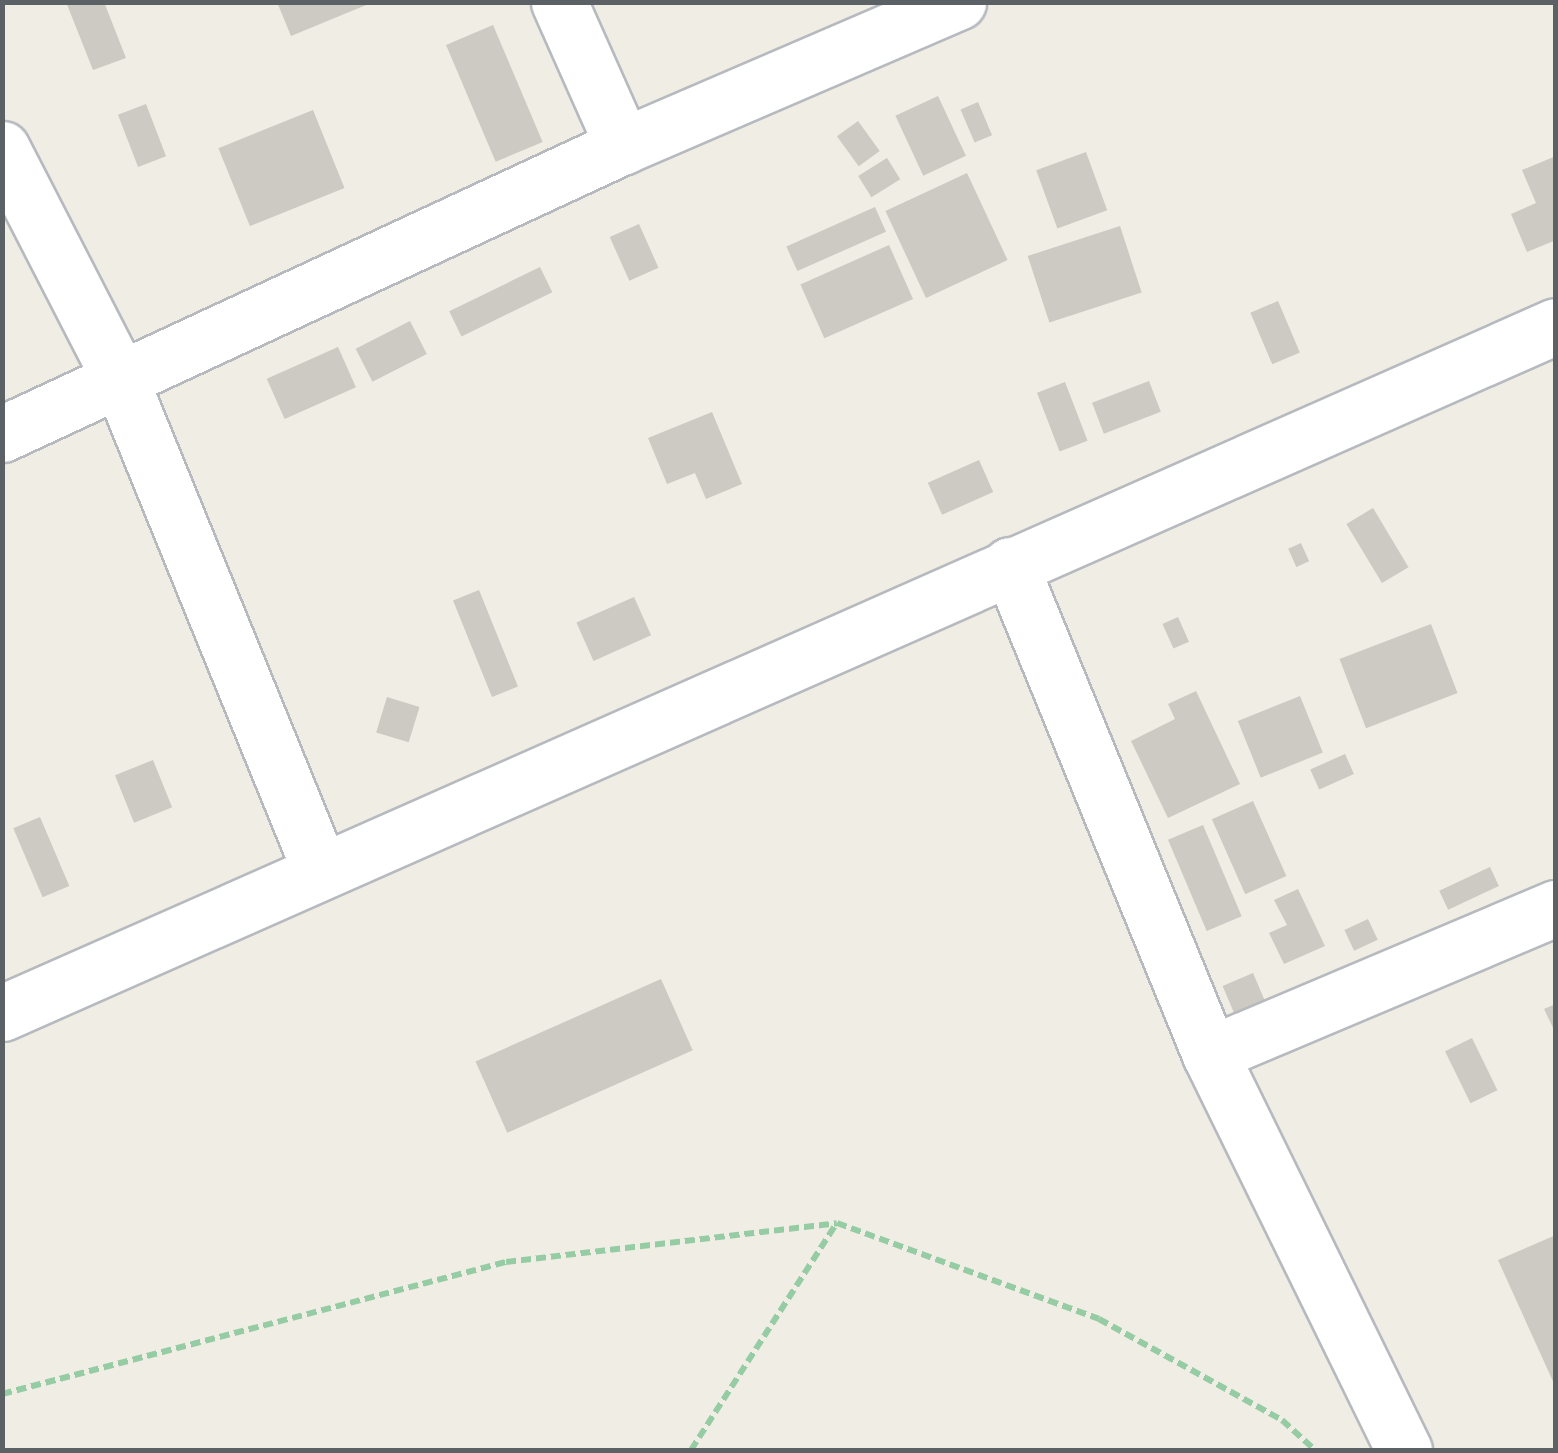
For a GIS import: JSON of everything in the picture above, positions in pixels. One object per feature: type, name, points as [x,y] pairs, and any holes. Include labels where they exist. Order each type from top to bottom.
[{"type":"street","points":[[560,2],[623,146]]},
{"type":"street","points":[[2,434],[623,146],[958,2]]},
{"type":"street","points":[[2,149],[120,379],[321,872]]},
{"type":"street","points":[[2,1013],[1556,326]]},
{"type":"street","points":[[1010,565],[1210,1054],[1404,1450]]},
{"type":"street","points":[[1210,1054],[1556,908]]},
{"type":"path","points":[[2,1394],[506,1262],[836,1223],[1099,1319],[1282,1420],[1315,1450]]},
{"type":"path","points":[[691,1450],[836,1223]]},
{"type":"building","points":[[66,2],[104,2],[126,58],[93,70]]},
{"type":"building","points":[[277,2],[371,2],[371,3],[291,36]]},
{"type":"building","points":[[493,25],[543,142],[496,162],[446,45]]},
{"type":"building","points":[[938,96],[966,156],[923,176],[895,116]]},
{"type":"building","points":[[978,102],[992,135],[975,143],[961,109]]},
{"type":"building","points":[[146,104],[166,156],[138,167],[118,115]]},
{"type":"building","points":[[313,110],[344,188],[250,226],[218,148]]},
{"type":"building","points":[[858,121],[880,151],[859,166],[837,136]]},
{"type":"building","points":[[1086,152],[1107,210],[1057,228],[1036,170]]},
{"type":"building","points":[[1556,156],[1556,240],[1527,252],[1511,214],[1536,203],[1522,170]]},
{"type":"building","points":[[887,158],[900,179],[871,197],[858,176]]},
{"type":"building","points":[[967,173],[1008,260],[926,298],[885,211]]},
{"type":"building","points":[[875,207],[886,232],[797,271],[786,246]]},
{"type":"building","points":[[639,224],[659,268],[629,281],[610,237]]},
{"type":"building","points":[[1120,226],[1142,293],[1049,323],[1028,256]]},
{"type":"building","points":[[889,245],[913,299],[824,338],[800,284]]},
{"type":"building","points":[[540,267],[552,292],[461,336],[449,311]]},
{"type":"building","points":[[1278,301],[1300,353],[1272,364],[1250,313]]},
{"type":"building","points":[[410,321],[427,354],[372,382],[356,349]]},
{"type":"building","points":[[338,347],[356,387],[285,419],[267,379]]},
{"type":"building","points":[[1149,381],[1161,412],[1104,434],[1092,403]]},
{"type":"building","points":[[1065,382],[1088,441],[1060,452],[1037,393]]},
{"type":"building","points":[[712,412],[742,484],[706,499],[695,473],[667,484],[648,438]]},
{"type":"building","points":[[979,460],[993,492],[942,515],[928,483]]},
{"type":"building","points":[[1373,508],[1409,567],[1382,583],[1346,524]]},
{"type":"building","points":[[1301,543],[1309,561],[1296,567],[1288,549]]},
{"type":"building","points":[[479,590],[518,686],[492,697],[453,600]]},
{"type":"building","points":[[634,597],[651,635],[594,661],[576,623]]},
{"type":"building","points":[[1178,617],[1189,642],[1173,649],[1162,624]]},
{"type":"building","points":[[1431,624],[1458,693],[1366,728],[1340,659]]},
{"type":"building","points":[[1196,691],[1240,784],[1168,818],[1131,741],[1175,719],[1168,704]]},
{"type":"building","points":[[1300,696],[1323,753],[1261,778],[1238,721]]},
{"type":"building","points":[[387,697],[420,707],[409,742],[376,732]]},
{"type":"building","points":[[1345,754],[1354,774],[1319,790],[1310,769]]},
{"type":"building","points":[[153,760],[172,807],[134,823],[115,775]]},
{"type":"building","points":[[1253,801],[1286,876],[1245,894],[1212,819]]},
{"type":"building","points":[[40,817],[69,886],[43,897],[13,828]]},
{"type":"building","points":[[1203,825],[1242,916],[1207,931],[1168,840]]},
{"type":"building","points":[[1490,867],[1499,886],[1448,910],[1439,891]]},
{"type":"building","points":[[1298,889],[1325,946],[1284,964],[1269,933],[1287,925],[1274,900]]},
{"type":"building","points":[[1368,919],[1378,940],[1354,951],[1344,930]]},
{"type":"building","points":[[1253,973],[1266,1004],[1236,1017],[1223,986]]},
{"type":"building","points":[[661,979],[693,1050],[507,1133],[476,1062]]},
{"type":"building","points":[[1556,1004],[1556,1034],[1544,1009]]},
{"type":"building","points":[[1472,1038],[1497,1090],[1470,1103],[1445,1051]]},
{"type":"building","points":[[1556,1235],[1556,1388],[1498,1260]]}]
